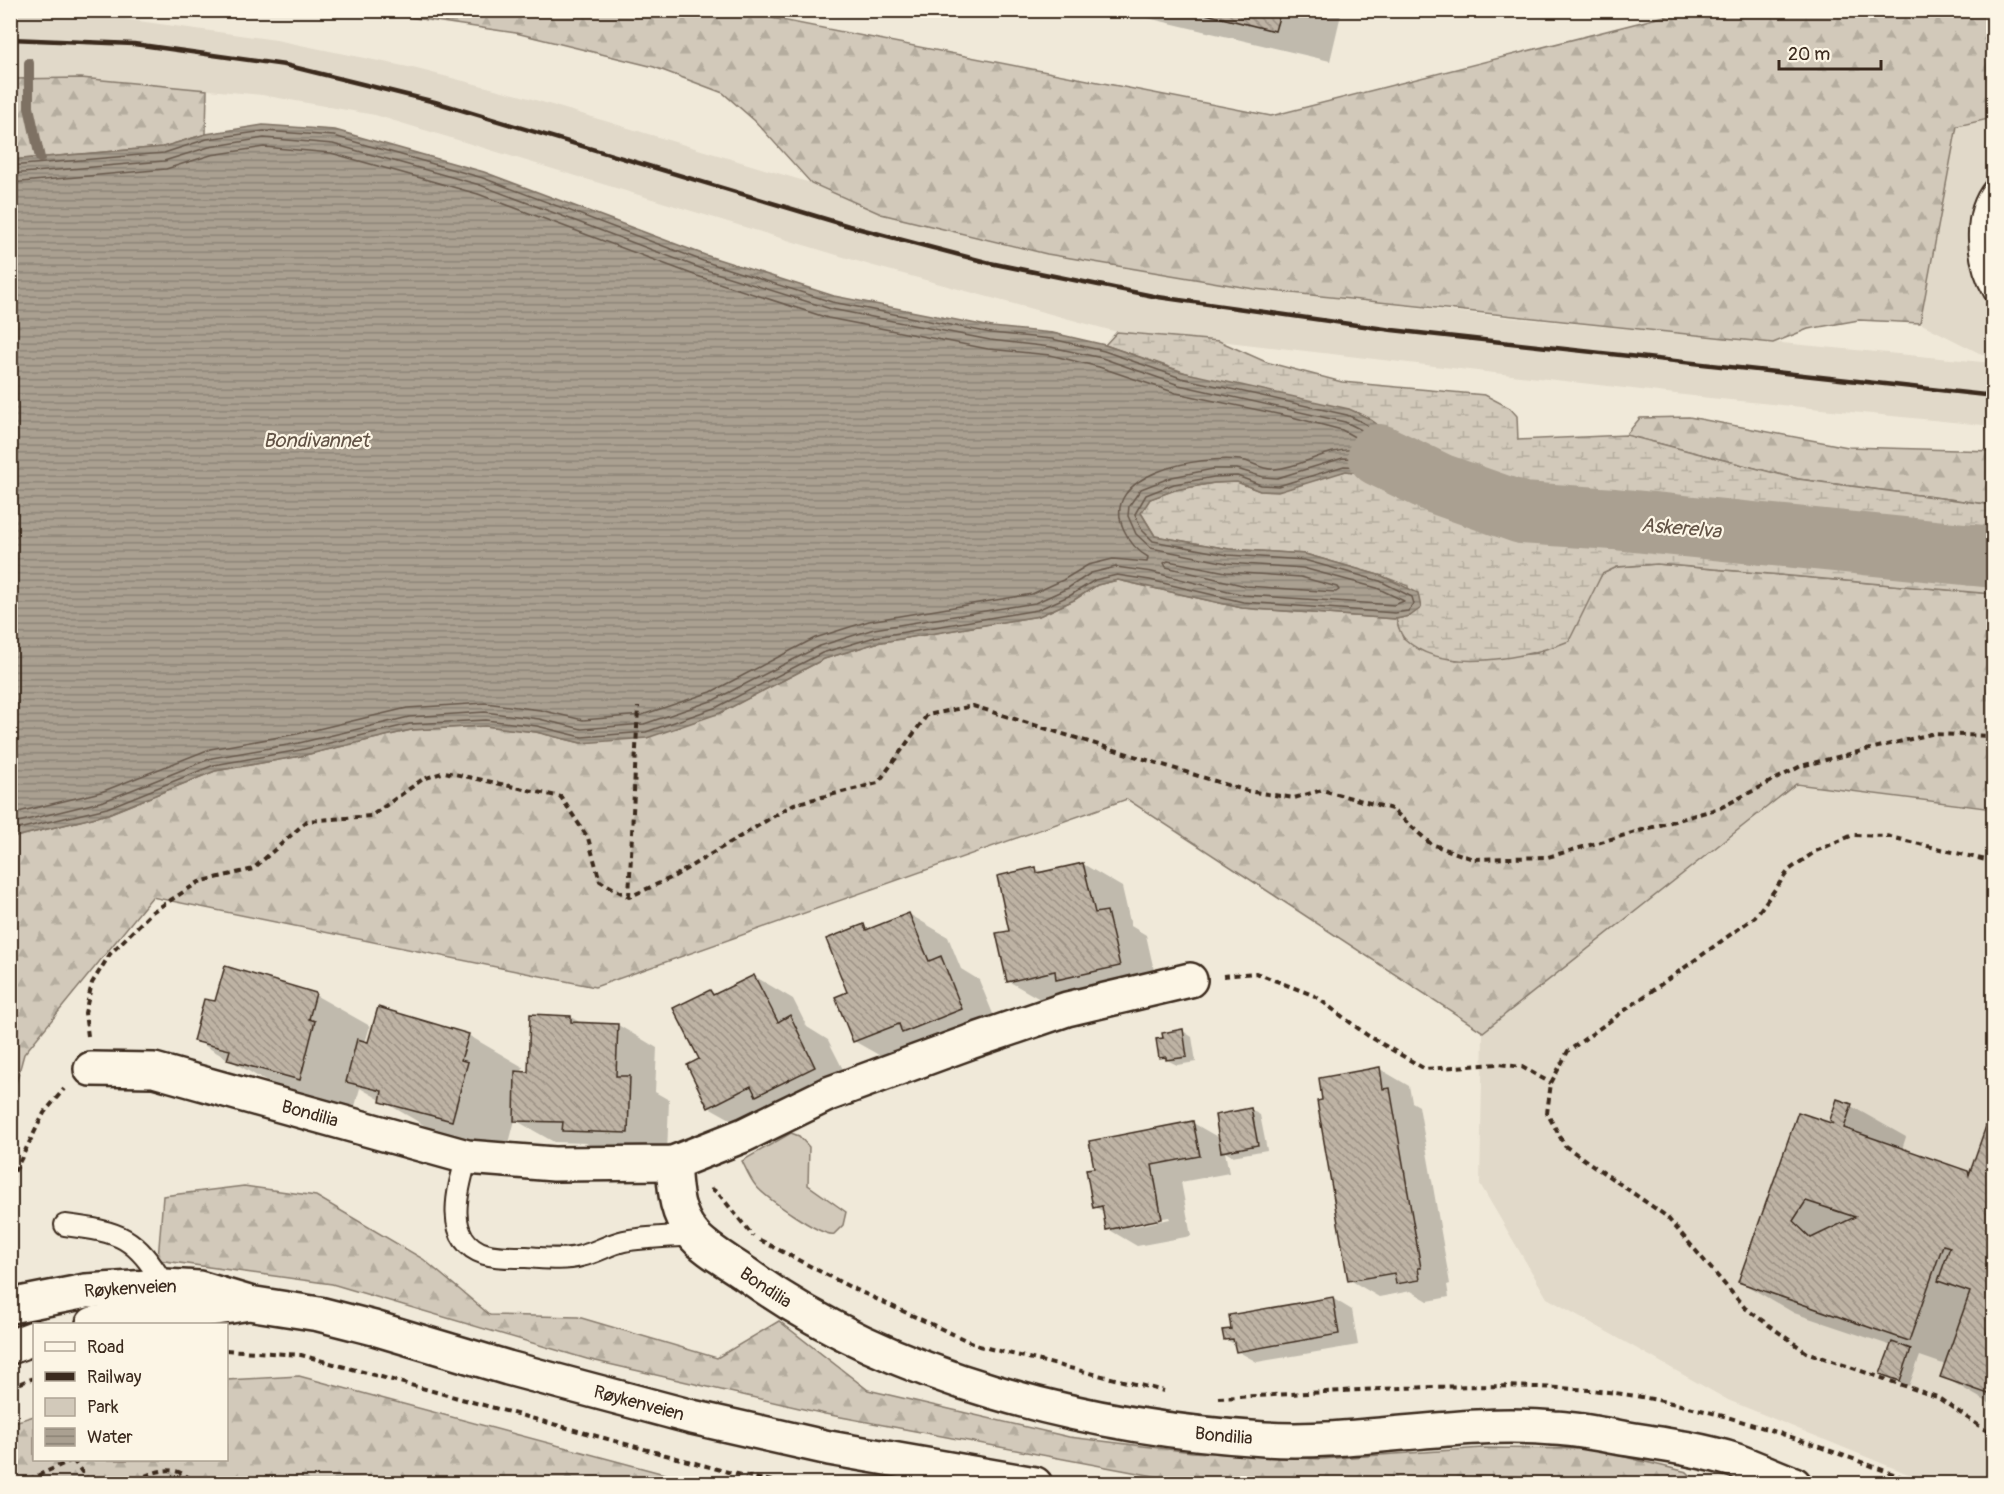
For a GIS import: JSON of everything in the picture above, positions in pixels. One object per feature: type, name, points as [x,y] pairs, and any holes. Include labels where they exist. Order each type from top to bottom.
[{"type":"street","name":"Bondilia","points":[[91,1069],[154,1070],[467,1158],[555,1164],[673,1163],[744,1135],[828,1094],[970,1042],[1067,1009],[1190,980]]},
{"type":"street","name":"Bondilia","points":[[673,1163],[676,1207],[693,1235],[779,1298],[873,1346],[957,1380],[1072,1414],[1138,1426],[1266,1439],[1320,1439],[1466,1427],[1554,1427],[1678,1446],[1736,1461],[1794,1484]]},
{"type":"street","name":"Røykenveien","points":[[10,1306],[86,1290],[165,1286],[199,1288],[249,1303],[319,1314],[374,1328],[508,1368],[692,1417],[829,1448],[1035,1484]]},
{"type":"street","name":"Røykenveien","points":[[98,1323],[137,1316],[198,1312],[249,1303]]},
{"type":"street","points":[[10,1347],[33,1338]]},
{"type":"lane","points":[[1994,188],[1988,195],[1978,232],[1984,274],[1994,291]]},
{"type":"lane","points":[[467,1158],[457,1192],[456,1218],[459,1230],[475,1249],[485,1254],[505,1257],[581,1257],[603,1247],[626,1241],[693,1235]]},
{"type":"lane","points":[[65,1225],[108,1230],[130,1243],[146,1256],[165,1286]]},
{"type":"path","points":[[628,897],[673,877],[794,804],[878,783],[927,715],[974,706],[1246,791],[1294,798],[1322,790],[1392,809],[1431,844],[1473,859],[1548,857],[1621,838],[1720,808],[1801,765],[1931,734],[1994,736]]},
{"type":"path","points":[[628,897],[638,707]]},
{"type":"path","points":[[10,1181],[44,1113],[71,1081],[91,1069],[85,1013],[92,983],[110,954],[152,912],[199,882],[253,869],[307,821],[371,816],[423,779],[445,772],[561,796],[588,838],[600,881],[628,897]]},
{"type":"path","points":[[1994,862],[1886,836],[1853,835],[1816,851],[1789,870],[1755,917],[1725,941],[1568,1051],[1551,1083],[1547,1113],[1565,1146],[1666,1216],[1745,1308],[1806,1352],[1937,1397],[1994,1436]]},
{"type":"path","points":[[1190,980],[1256,973],[1315,996],[1367,1035],[1425,1069],[1498,1064],[1522,1067],[1551,1083]]},
{"type":"path","points":[[673,1163],[719,1194],[753,1236],[850,1287],[979,1346],[1175,1393]]},
{"type":"path","points":[[228,1350],[301,1355],[728,1472],[786,1484]]},
{"type":"path","points":[[10,1387],[33,1378]]},
{"type":"path","points":[[1216,1399],[1464,1384],[1591,1390],[1705,1410],[1844,1455],[1920,1484]]},
{"type":"path","points":[[20,1484],[71,1461]]},
{"type":"path","points":[[74,1461],[91,1484]]},
{"type":"path","points":[[126,1484],[164,1469],[175,1469],[188,1475],[195,1484]]},
{"type":"path","points":[[727,1484],[728,1472]]},
{"type":"shaded area","points":[[10,11],[66,11],[276,40],[413,68],[522,96],[811,183],[881,214],[1047,254],[1254,289],[1494,316],[1993,363],[1993,426],[1710,398],[1219,341],[1117,332],[870,265],[375,115],[262,95],[81,78],[11,79]]},
{"type":"shaded area","points":[[1993,118],[1993,360],[1920,323],[1957,126]]},
{"type":"shaded area","points":[[1796,783],[1993,809],[1993,1483],[1930,1483],[1728,1400],[1547,1298],[1480,1184],[1483,1032]]},
{"type":"green space","points":[[367,11],[736,11],[1271,116],[1685,11],[1993,11],[1993,118],[1957,126],[1920,323],[1859,320],[1808,329],[1773,343],[1254,289],[1047,254],[881,214],[811,183],[755,121],[723,93],[654,67],[516,33]]},
{"type":"green space","points":[[81,78],[207,90],[206,134],[163,147],[11,160],[11,79]]},
{"type":"green space","points":[[1117,332],[1219,341],[1266,362],[1342,382],[1485,395],[1510,408],[1517,416],[1518,440],[1626,435],[1798,479],[1993,505],[1993,594],[1657,564],[1617,567],[1602,574],[1569,641],[1531,653],[1486,660],[1441,657],[1422,651],[1406,640],[1401,633],[1396,619],[1410,616],[1408,586],[1382,576],[1305,554],[1229,549],[1155,536],[1141,513],[1150,499],[1175,490],[1214,483],[1237,482],[1260,491],[1346,471],[1371,474],[1384,441],[1105,345]]},
{"type":"green space","points":[[1689,417],[1848,447],[1993,451],[1993,505],[1798,479],[1626,435],[1640,418]]},
{"type":"green space","points":[[1657,564],[1993,594],[1993,809],[1796,784],[1483,1032],[1127,799],[595,987],[152,897],[24,1054],[11,1101],[11,838],[108,814],[215,771],[301,756],[411,730],[485,726],[536,732],[581,743],[720,713],[824,659],[876,643],[1039,616],[1074,600],[1097,585],[1118,580],[1242,608],[1396,619],[1403,638],[1456,660],[1541,653],[1592,591],[1602,574],[1617,567]]},
{"type":"green space","points":[[791,1133],[799,1136],[809,1147],[808,1185],[846,1212],[843,1225],[834,1234],[806,1223],[770,1199],[754,1183],[742,1161]]},
{"type":"green space","points":[[244,1186],[316,1196],[423,1259],[490,1315],[578,1317],[717,1358],[779,1321],[868,1390],[1069,1437],[1192,1452],[1322,1459],[1483,1448],[1592,1449],[1687,1472],[1698,1483],[1191,1483],[825,1414],[587,1359],[332,1284],[158,1260],[163,1196]]},
{"type":"green space","points":[[299,1376],[698,1483],[11,1483],[11,1423],[33,1416],[33,1461],[228,1461],[228,1380]]},
{"type":"water","name":"Bondivannet","points":[[263,125],[335,130],[484,172],[705,255],[834,296],[992,327],[1053,333],[1105,345],[1182,372],[1349,409],[1380,427],[1383,440],[1371,474],[1346,471],[1278,492],[1260,491],[1237,482],[1214,483],[1175,490],[1150,499],[1141,513],[1155,536],[1229,549],[1305,554],[1382,576],[1418,593],[1421,608],[1410,616],[1396,619],[1242,608],[1118,580],[1097,585],[1074,600],[1039,616],[876,643],[824,659],[720,713],[647,738],[581,743],[536,732],[485,726],[411,730],[301,756],[215,771],[108,814],[11,838],[11,160],[163,147],[206,134]]},
{"type":"building","points":[[1189,10],[1281,10],[1275,31]]},
{"type":"building","points":[[1083,863],[1095,913],[1107,911],[1120,966],[1056,980],[1055,971],[1007,982],[996,933],[1009,931],[997,876],[1036,867],[1037,873]]},
{"type":"building","points":[[909,913],[929,961],[941,956],[962,1009],[902,1033],[899,1024],[853,1042],[835,997],[847,992],[826,939],[864,924],[866,930]]},
{"type":"building","points":[[225,966],[316,993],[309,1019],[315,1021],[300,1080],[227,1060],[230,1050],[193,1041],[204,999],[215,1001]]},
{"type":"building","points":[[754,975],[778,1022],[790,1015],[815,1067],[756,1096],[751,1086],[708,1108],[687,1065],[699,1059],[673,1008],[710,990],[713,995]]},
{"type":"building","points":[[378,1007],[469,1034],[461,1060],[468,1062],[452,1121],[380,1102],[382,1091],[346,1082],[357,1039],[368,1042]]},
{"type":"building","points":[[530,1014],[571,1016],[571,1022],[618,1024],[616,1076],[630,1076],[628,1133],[562,1131],[563,1122],[514,1121],[515,1071],[528,1072]]},
{"type":"building","points":[[1183,1029],[1187,1057],[1166,1060],[1166,1057],[1159,1058],[1156,1039],[1163,1038],[1162,1033]]},
{"type":"building","points":[[1380,1067],[1383,1089],[1390,1088],[1421,1268],[1418,1268],[1420,1280],[1396,1284],[1394,1273],[1348,1281],[1317,1101],[1322,1100],[1319,1078]]},
{"type":"building","points":[[1837,1099],[1852,1104],[1844,1128],[1968,1171],[1969,1175],[1994,1103],[1994,1313],[1987,1333],[1994,1335],[1994,1396],[1940,1377],[1970,1292],[1938,1281],[1950,1247],[1943,1245],[1909,1341],[1738,1282],[1798,1112],[1834,1124],[1830,1120]],"holes":[[[1806,1201],[1855,1217],[1811,1238],[1793,1221]]]},
{"type":"building","points":[[1251,1108],[1258,1145],[1221,1152],[1215,1115]]},
{"type":"building","points":[[1193,1121],[1200,1156],[1152,1165],[1162,1219],[1106,1230],[1102,1206],[1093,1208],[1086,1169],[1094,1168],[1089,1141]]},
{"type":"building","points":[[1333,1297],[1339,1334],[1236,1352],[1233,1339],[1224,1340],[1222,1330],[1231,1329],[1229,1315]]},
{"type":"building","points":[[1892,1342],[1911,1349],[1900,1381],[1880,1374]]},
{"type":"waterway","points":[[29,63],[29,107],[40,158]]},
{"type":"waterway","name":"Askerelva","points":[[1379,455],[1439,484],[1522,513],[1614,519],[1994,557]]},
{"type":"railway","points":[[10,39],[134,44],[285,65],[435,102],[849,226],[990,263],[1158,297],[1392,330],[1994,396]]}]
